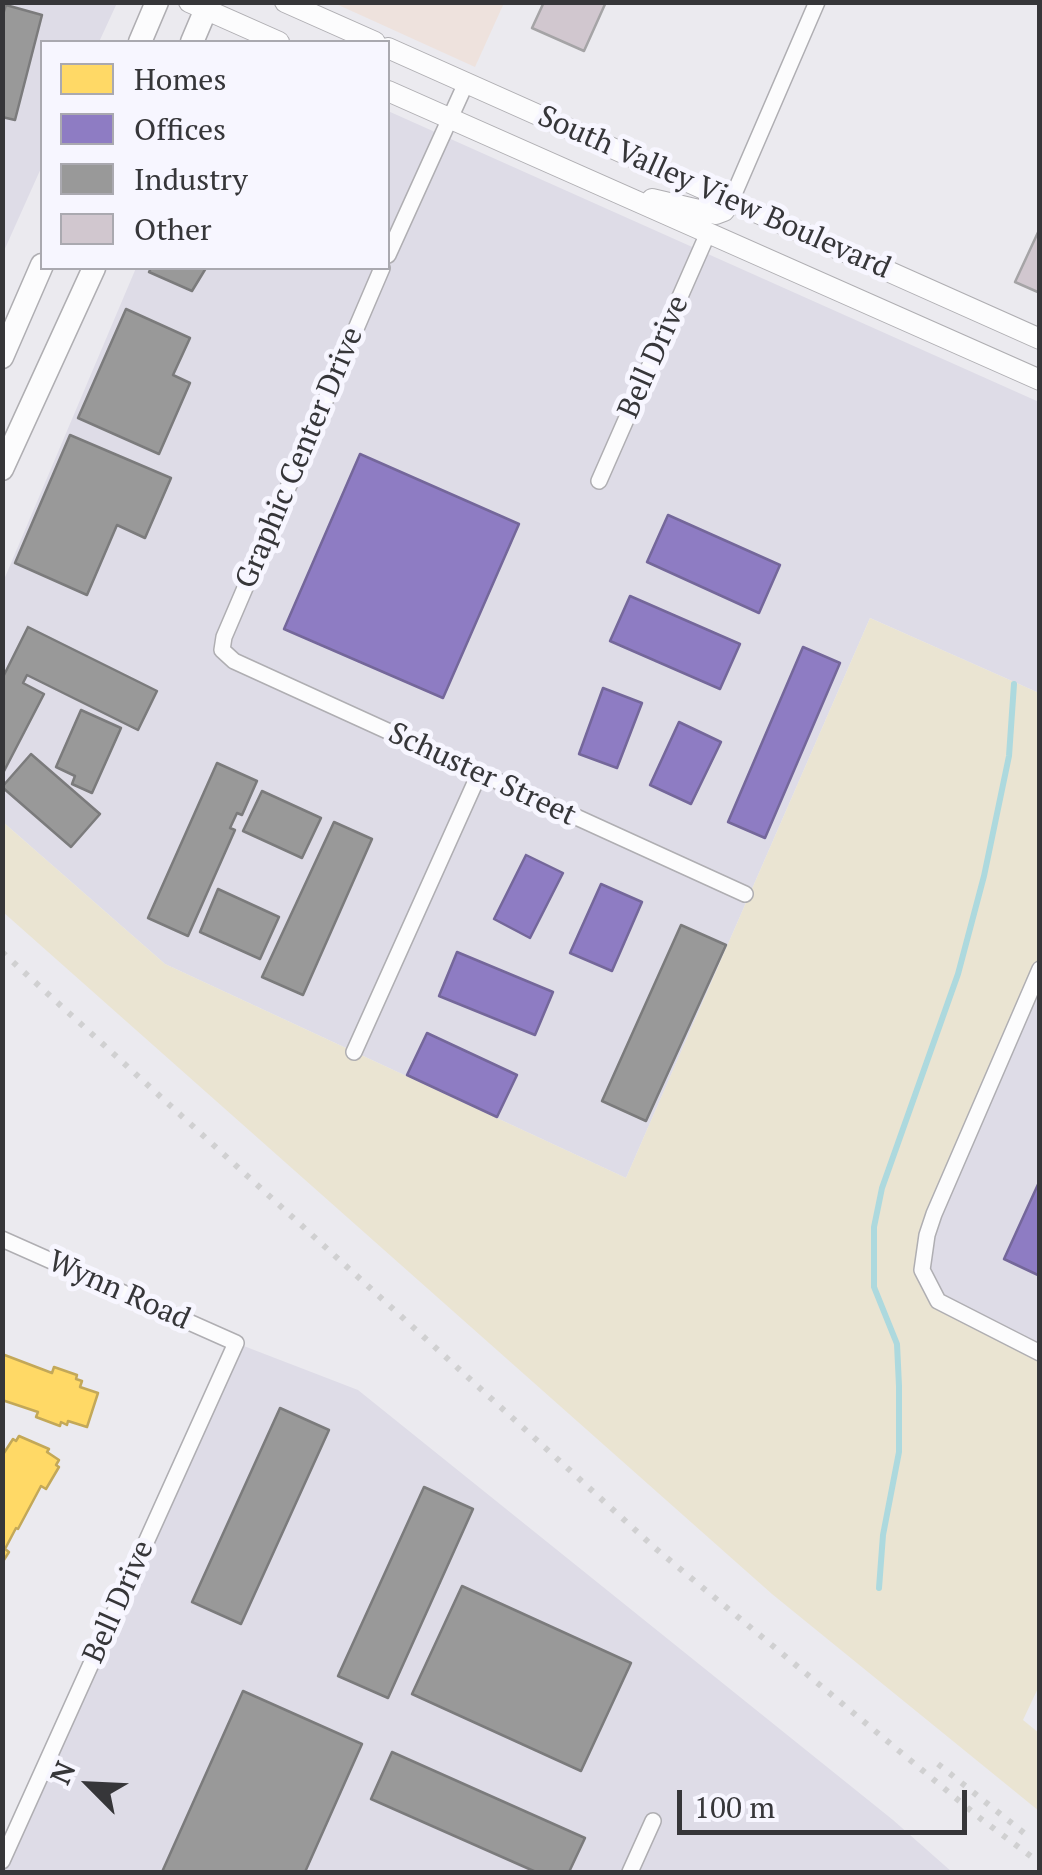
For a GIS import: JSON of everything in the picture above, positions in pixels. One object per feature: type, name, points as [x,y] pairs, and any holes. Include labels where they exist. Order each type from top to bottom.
[{"type":"main road","points":[[141,40],[157,2]]},
{"type":"main road","points":[[285,2],[370,40]]},
{"type":"main road","points":[[192,40],[201,5],[274,40]]},
{"type":"main road","name":"South Valley View Boulevard","points":[[390,49],[1040,339]]},
{"type":"main road","name":"South Valley View Boulevard","points":[[390,92],[1040,380]]},
{"type":"main road","points":[[620,194],[716,214],[724,212],[732,201]]},
{"type":"main road","points":[[2,357],[40,270]]},
{"type":"main road","points":[[2,469],[93,270]]},
{"type":"street","points":[[732,201],[816,2]]},
{"type":"street","points":[[390,251],[466,83]]},
{"type":"street","name":"Bell Drive","points":[[599,481],[708,233]]},
{"type":"street","name":"Graphic Center Drive","points":[[222,650],[224,637],[381,270]]},
{"type":"street","name":"Schuster Street","points":[[222,650],[234,661],[745,894]]},
{"type":"street","points":[[354,1052],[479,774]]},
{"type":"street","points":[[1040,969],[934,1214],[922,1270],[938,1301],[1040,1354]]},
{"type":"street","name":"Wynn Road","points":[[2,1238],[236,1343]]},
{"type":"street","name":"Bell Drive","points":[[2,1861],[236,1343]]},
{"type":"street","points":[[630,1872],[653,1822]]},
{"type":"shaded area","points":[[3,3],[117,3],[100,40],[40,40],[40,170],[3,253]]},
{"type":"shaded area","points":[[334,3],[504,3],[475,67]]},
{"type":"shaded area","points":[[390,112],[1039,402],[1039,693],[870,618],[626,1178],[165,964],[3,822],[3,582],[135,270],[390,270]]},
{"type":"shaded area","points":[[1039,969],[1039,1353],[938,1301],[923,1251]]},
{"type":"shaded area","points":[[236,1343],[358,1390],[893,1820],[952,1872],[3,1872],[3,1861]]},
{"type":"sand","points":[[870,618],[1039,693],[1039,969],[927,1235],[928,1288],[1039,1353],[1040,1684],[1023,1720],[1039,1733],[1039,1811],[772,1594],[3,912],[3,822],[165,964],[626,1178]]},
{"type":"building: Homes","points":[[2,1354],[52,1373],[54,1367],[77,1375],[76,1379],[82,1381],[80,1387],[98,1393],[87,1427],[68,1421],[60,1426],[36,1417],[38,1412],[2,1400]]},
{"type":"building: Homes","points":[[19,1436],[49,1449],[47,1452],[59,1460],[59,1467],[46,1489],[41,1486],[16,1528],[2,1563],[2,1456]]},
{"type":"building: Offices","points":[[360,454],[519,524],[443,698],[284,629]]},
{"type":"building: Offices","points":[[668,515],[780,565],[759,613],[647,562]]},
{"type":"building: Offices","points":[[630,596],[740,644],[720,689],[610,641]]},
{"type":"building: Offices","points":[[803,647],[840,663],[765,838],[728,822]]},
{"type":"building: Offices","points":[[603,688],[642,703],[617,768],[579,754]]},
{"type":"building: Offices","points":[[679,722],[721,742],[691,804],[650,785]]},
{"type":"building: Offices","points":[[526,855],[563,873],[530,938],[494,919]]},
{"type":"building: Offices","points":[[601,884],[642,902],[612,971],[570,953]]},
{"type":"building: Offices","points":[[457,952],[553,992],[535,1035],[439,996]]},
{"type":"building: Offices","points":[[427,1033],[517,1075],[497,1117],[407,1075]]},
{"type":"building: Offices","points":[[1040,1180],[1040,1276],[1004,1259]]},
{"type":"building: Industry","points":[[6,5],[42,15],[15,120],[2,117],[2,18]]},
{"type":"building: Industry","points":[[150,270],[205,270],[192,291]]},
{"type":"building: Industry","points":[[126,309],[190,338],[173,375],[190,383],[159,454],[78,418]]},
{"type":"building: Industry","points":[[70,435],[171,478],[145,538],[117,525],[87,595],[15,563]]},
{"type":"building: Industry","points":[[28,627],[157,691],[138,730],[27,675],[23,683],[44,694],[2,775],[2,679]]},
{"type":"building: Industry","points":[[81,710],[121,728],[92,793],[72,784],[75,776],[56,767]]},
{"type":"building: Industry","points":[[31,754],[100,814],[71,847],[2,787]]},
{"type":"building: Industry","points":[[217,763],[257,781],[242,815],[237,813],[230,828],[235,830],[188,936],[148,918]]},
{"type":"building: Industry","points":[[262,791],[321,818],[302,858],[243,831]]},
{"type":"building: Industry","points":[[334,822],[372,839],[303,995],[262,977]]},
{"type":"building: Industry","points":[[218,889],[279,917],[260,959],[200,932]]},
{"type":"building: Industry","points":[[681,925],[726,945],[646,1121],[602,1101]]},
{"type":"building: Industry","points":[[280,1408],[329,1430],[241,1624],[192,1602]]},
{"type":"building: Industry","points":[[424,1487],[473,1509],[388,1698],[338,1676]]},
{"type":"building: Industry","points":[[462,1586],[631,1663],[581,1771],[412,1694]]},
{"type":"building: Industry","points":[[243,1691],[362,1744],[305,1872],[162,1872]]},
{"type":"building: Industry","points":[[392,1752],[585,1838],[569,1872],[536,1872],[371,1799]]},
{"type":"building: Other","points":[[544,2],[606,2],[584,51],[532,28]]},
{"type":"building: Other","points":[[1040,228],[1040,293],[1015,282]]},
{"type":"waterway","points":[[879,1588],[883,1535],[899,1452],[899,1386],[897,1344],[874,1287],[874,1227],[882,1188],[958,974],[984,876],[1009,756],[1014,684]]},
{"type":"railway","points":[[2,952],[655,1548],[981,1819],[1040,1863]]},
{"type":"railway","points":[[938,1764],[1024,1833]]}]
